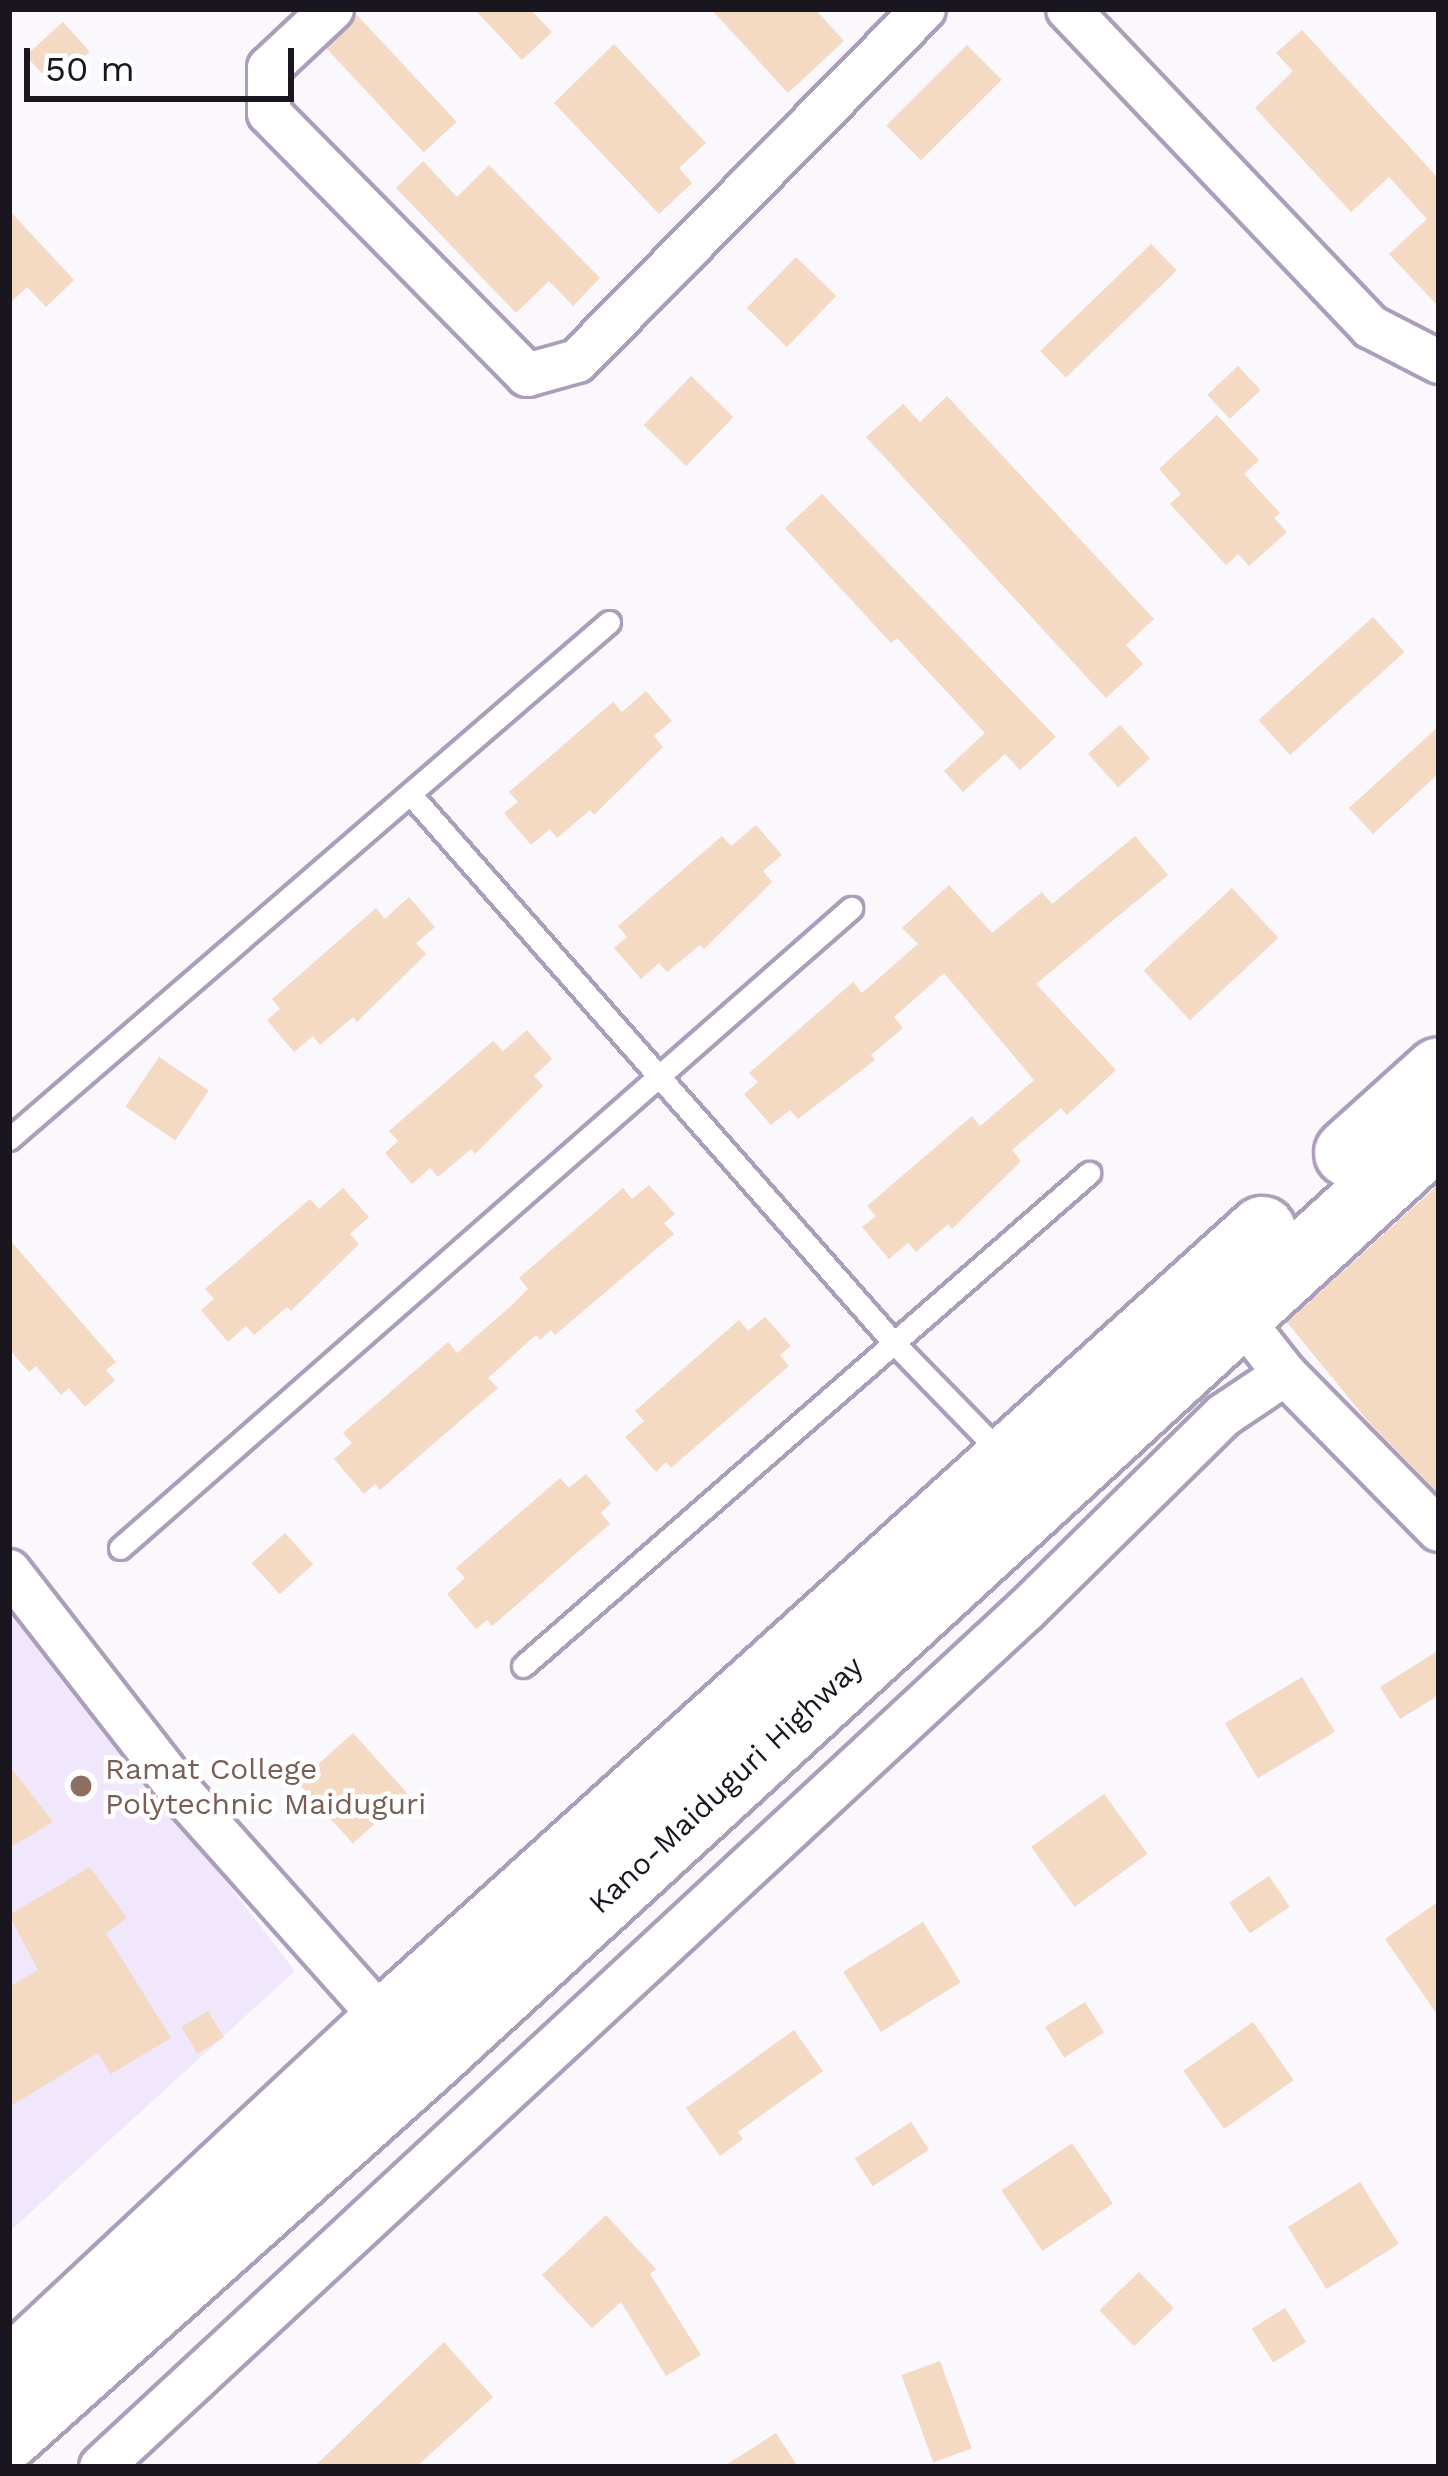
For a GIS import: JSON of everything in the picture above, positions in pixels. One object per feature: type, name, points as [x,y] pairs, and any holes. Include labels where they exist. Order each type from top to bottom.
[{"type":"highway","name":"Kano-Maiduguri Highway","points":[[9,2434],[1007,1458],[1439,1071]]},
{"type":"highway","name":"Kano-Maiduguri Highway","points":[[9,2373],[405,2043],[1439,1132]]},
{"type":"street","points":[[332,9],[269,68],[269,113],[527,375],[577,361],[924,9]]},
{"type":"street","points":[[1068,9],[1372,327],[1439,362]]},
{"type":"street","points":[[1238,1313],[1285,1374],[1439,1530]]},
{"type":"street","points":[[101,2467],[1028,1609],[1224,1415],[1285,1374]]},
{"type":"street","points":[[9,1571],[186,1798],[405,2043]]},
{"type":"lane","points":[[9,1138],[609,622]]},
{"type":"lane","points":[[411,795],[894,1343],[1007,1458]]},
{"type":"lane","points":[[120,1548],[851,908]]},
{"type":"lane","points":[[523,1666],[1088,1173]]},
{"type":"shaded area","name":"Ramat College Polytechnic Maiduguri","points":[[9,1600],[295,1971],[9,2232]]},
{"type":"building","points":[[474,9],[530,9],[552,32],[522,60]]},
{"type":"building","points":[[711,9],[815,9],[844,41],[788,93]]},
{"type":"building","points":[[357,15],[457,122],[424,152],[324,46]]},
{"type":"building","points":[[63,22],[90,52],[53,85],[26,55]]},
{"type":"building","points":[[1302,30],[1439,179],[1439,307],[1389,254],[1427,219],[1389,177],[1351,212],[1255,108],[1293,71],[1276,53]]},
{"type":"building","points":[[614,44],[706,143],[679,168],[692,183],[659,214],[554,103]]},
{"type":"building","points":[[967,45],[1002,80],[921,160],[886,126]]},
{"type":"building","points":[[423,161],[457,197],[489,165],[600,278],[573,306],[549,281],[516,313],[396,188]]},
{"type":"building","points":[[9,210],[74,280],[46,307],[27,287],[9,304]]},
{"type":"building","points":[[1151,244],[1177,271],[1066,378],[1040,351]]},
{"type":"building","points":[[796,257],[836,296],[787,347],[747,308]]},
{"type":"building","points":[[1238,366],[1261,390],[1230,419],[1207,395]]},
{"type":"building","points":[[691,376],[733,417],[686,466],[644,425]]},
{"type":"building","points":[[947,396],[1154,619],[1126,645],[1143,664],[1106,698],[866,437],[903,404],[920,422]]},
{"type":"building","points":[[1217,415],[1259,460],[1244,474],[1280,513],[1274,518],[1287,532],[1249,566],[1238,554],[1226,565],[1170,504],[1181,494],[1159,469]]},
{"type":"building","points":[[822,494],[1056,737],[1020,770],[1005,754],[963,792],[944,771],[985,733],[897,638],[891,643],[785,528]]},
{"type":"building","points":[[1373,617],[1404,652],[1290,755],[1259,720]]},
{"type":"building","points":[[646,691],[672,721],[654,736],[663,747],[594,815],[590,810],[557,838],[550,829],[531,845],[504,813],[518,802],[509,792],[613,702],[622,712]]},
{"type":"building","points":[[1120,725],[1150,758],[1118,787],[1088,754]]},
{"type":"building","points":[[1439,726],[1439,773],[1373,834],[1349,808]]},
{"type":"building","points":[[756,825],[782,855],[763,871],[772,882],[704,949],[700,945],[667,972],[659,963],[641,979],[614,948],[627,937],[618,926],[722,836],[731,846]]},
{"type":"building","points":[[1135,836],[1168,875],[1036,984],[1116,1070],[1067,1115],[1061,1108],[1012,1150],[1021,1161],[952,1229],[948,1224],[916,1252],[908,1243],[889,1259],[862,1227],[876,1216],[867,1206],[972,1116],[980,1126],[1034,1080],[944,973],[894,1017],[903,1028],[871,1055],[875,1060],[798,1119],[790,1110],[771,1125],[744,1094],[758,1082],[749,1073],[853,982],[862,993],[918,944],[902,928],[949,885],[992,933],[1042,892],[1052,904]]},
{"type":"building","points":[[1232,888],[1278,938],[1190,1020],[1144,971]]},
{"type":"building","points":[[409,897],[435,927],[416,943],[426,954],[357,1022],[353,1017],[320,1045],[313,1036],[294,1052],[267,1020],[280,1009],[272,999],[376,908],[385,919]]},
{"type":"building","points":[[527,1030],[552,1059],[534,1076],[543,1086],[475,1154],[471,1149],[438,1177],[430,1168],[412,1184],[385,1153],[398,1141],[389,1131],[493,1041],[503,1051]]},
{"type":"building","points":[[159,1057],[209,1091],[175,1140],[125,1107]]},
{"type":"building","points":[[1439,1184],[1439,1494],[1366,1419],[1287,1322]]},
{"type":"building","points":[[649,1185],[675,1214],[664,1223],[674,1234],[555,1335],[551,1330],[540,1340],[536,1335],[488,1378],[498,1388],[380,1490],[375,1484],[364,1494],[334,1459],[352,1443],[343,1433],[448,1342],[457,1353],[511,1306],[528,1289],[519,1278],[623,1188],[632,1199]]},
{"type":"building","points":[[343,1188],[369,1217],[350,1234],[359,1244],[291,1311],[287,1307],[254,1335],[246,1326],[228,1342],[201,1310],[214,1299],[205,1289],[310,1199],[319,1209]]},
{"type":"building","points":[[9,1239],[116,1362],[106,1370],[115,1380],[85,1407],[69,1388],[61,1395],[36,1366],[29,1372],[9,1349]]},
{"type":"building","points":[[765,1317],[791,1346],[780,1355],[789,1366],[671,1468],[666,1462],[656,1472],[625,1437],[644,1421],[635,1411],[739,1320],[748,1331]]},
{"type":"building","points":[[586,1474],[611,1503],[601,1513],[610,1524],[492,1626],[487,1620],[476,1629],[447,1594],[465,1578],[456,1568],[560,1478],[569,1488]]},
{"type":"building","points":[[285,1533],[313,1564],[280,1594],[252,1563]]},
{"type":"building","points":[[1439,1650],[1439,1695],[1400,1719],[1380,1687]]},
{"type":"building","points":[[1302,1677],[1335,1732],[1258,1778],[1225,1723]]},
{"type":"building","points":[[353,1733],[408,1794],[353,1843],[298,1783]]},
{"type":"building","points":[[9,1765],[53,1822],[9,1848]]},
{"type":"building","points":[[1104,1794],[1147,1854],[1075,1907],[1031,1847]]},
{"type":"building","points":[[90,1867],[127,1918],[106,1933],[171,2038],[111,2074],[98,2053],[9,2107],[9,1987],[38,1970],[9,1915]]},
{"type":"building","points":[[1269,1876],[1290,1907],[1250,1934],[1229,1903]]},
{"type":"building","points":[[1439,1901],[1439,2017],[1385,1939]]},
{"type":"building","points":[[923,1922],[961,1982],[881,2032],[843,1972]]},
{"type":"building","points":[[1085,2002],[1104,2033],[1064,2057],[1045,2027]]},
{"type":"building","points":[[208,2011],[224,2038],[197,2054],[181,2027]]},
{"type":"building","points":[[1253,2022],[1294,2080],[1224,2129],[1183,2071]]},
{"type":"building","points":[[794,2030],[823,2071],[738,2132],[743,2139],[720,2156],[686,2108]]},
{"type":"building","points":[[911,2122],[929,2150],[873,2186],[855,2158]]},
{"type":"building","points":[[1072,2143],[1113,2204],[1042,2251],[1002,2191]]},
{"type":"building","points":[[1360,2182],[1399,2244],[1327,2289],[1288,2227]]},
{"type":"building","points":[[606,2215],[656,2269],[650,2274],[701,2355],[666,2376],[621,2302],[592,2328],[542,2275]]},
{"type":"building","points":[[1139,2272],[1174,2308],[1134,2346],[1099,2310]]},
{"type":"building","points":[[1285,2308],[1306,2342],[1273,2363],[1252,2329]]},
{"type":"building","points":[[444,2342],[493,2397],[416,2467],[314,2467]]},
{"type":"building","points":[[940,2361],[972,2448],[933,2462],[901,2375]]},
{"type":"building","points":[[776,2433],[798,2467],[723,2467]]},
{"type":"place","name":"Ramat College Polytechnic Maiduguri","points":[[81,1786]]}]
